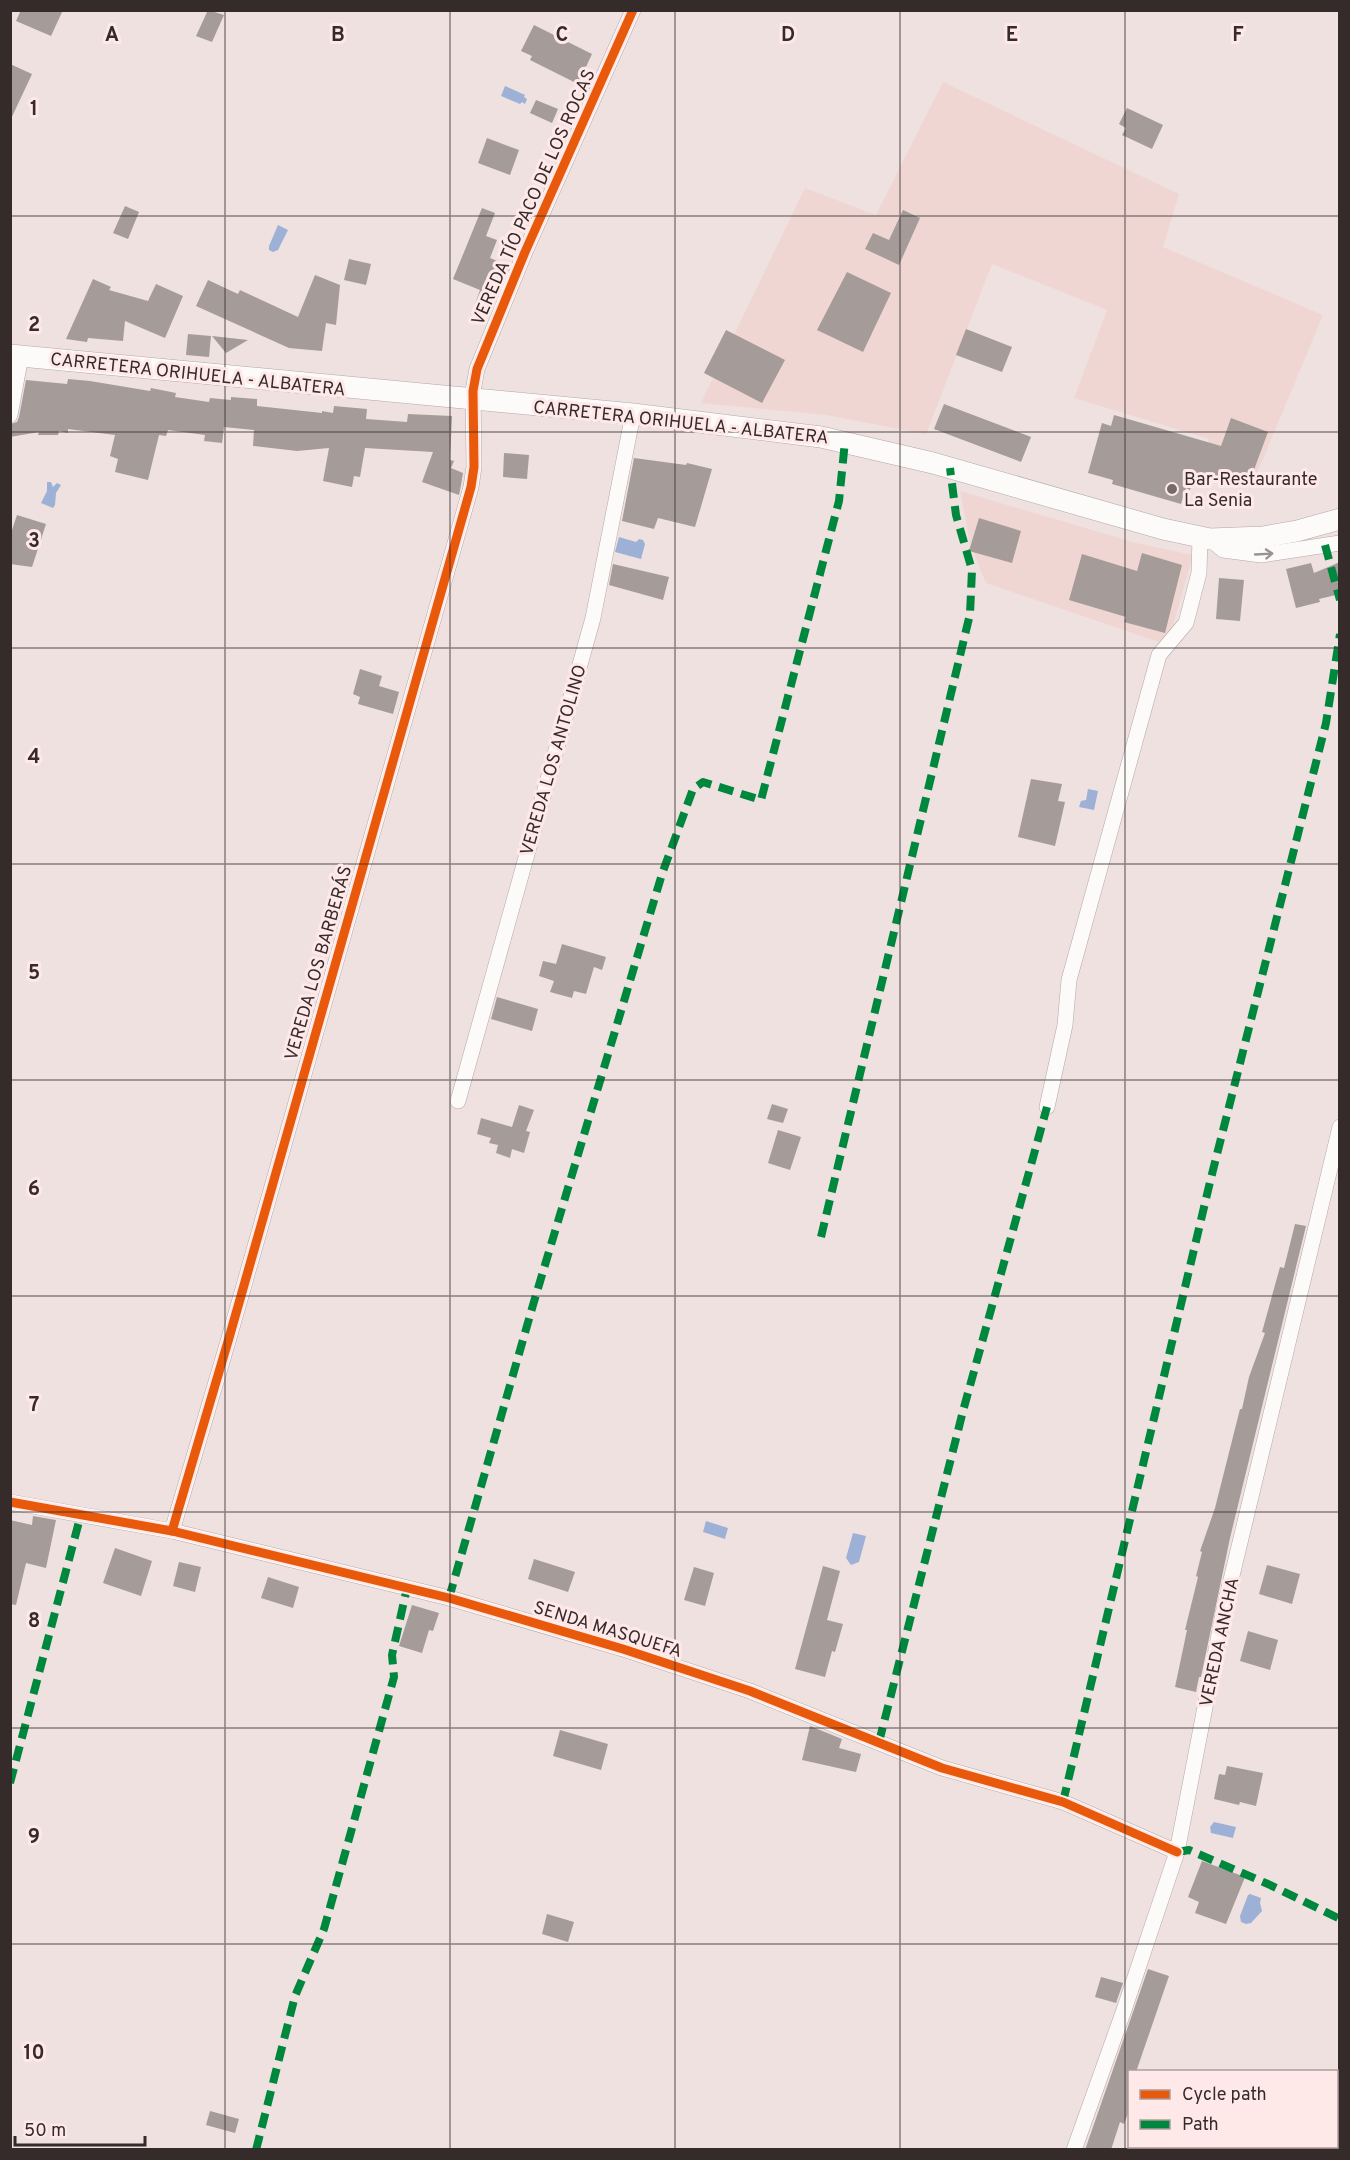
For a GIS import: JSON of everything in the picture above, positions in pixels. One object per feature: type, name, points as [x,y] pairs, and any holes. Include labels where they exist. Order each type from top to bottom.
[{"type":"main road","name":"CARRETERA ORIHUELA - ALBATERA","points":[[16,356],[633,414],[845,441],[933,463],[1141,523],[1205,538],[1263,537],[1297,531],[1340,519]]},
{"type":"street","name":"VEREDA TÍO PACO DE LOS ROCAS","points":[[474,400],[474,380],[477,369],[507,295],[633,10]]},
{"type":"street","points":[[10,415],[16,356]]},
{"type":"street","name":"VEREDA LOS BARBERÁS","points":[[172,1531],[471,487],[474,467],[474,400]]},
{"type":"street","name":"VEREDA LOS ANTOLINO","points":[[458,1101],[593,618],[633,414]]},
{"type":"street","points":[[1047,1107],[1065,1025],[1069,980],[1159,655],[1186,624],[1205,538],[1223,550],[1261,555],[1340,543]]},
{"type":"street","name":"VEREDA ANCHA","points":[[1074,2150],[1177,1852],[1224,1609],[1340,1127]]},
{"type":"street","name":"SENDA MASQUEFA","points":[[10,1502],[172,1531],[449,1598],[623,1648],[750,1691],[942,1768],[1063,1802],[1177,1852]]},
{"type":"shaded area","points":[[943,82],[1179,194],[1163,247],[1323,315],[1253,483],[1195,483],[1209,439],[1074,398],[1107,310],[992,264],[926,434],[826,415],[701,403],[805,188],[876,215]]},
{"type":"shaded area","points":[[960,491],[1136,543],[1193,555],[1171,633],[1159,642],[986,583],[971,547]]},
{"type":"water","points":[[505,86],[525,95],[527,99],[525,104],[501,96]]},
{"type":"water","points":[[278,225],[288,230],[278,250],[273,252],[269,250],[269,246]]},
{"type":"water","points":[[47,482],[51,482],[53,487],[57,483],[61,485],[56,493],[53,508],[41,503],[47,491]]},
{"type":"water","points":[[619,537],[636,542],[639,539],[643,540],[645,544],[641,559],[615,552]]},
{"type":"water","points":[[1088,789],[1098,791],[1094,810],[1079,807],[1081,801],[1086,800]]},
{"type":"water","points":[[706,1521],[728,1528],[725,1539],[703,1532]]},
{"type":"water","points":[[853,1533],[866,1536],[859,1562],[851,1565],[846,1558]]},
{"type":"water","points":[[1214,1822],[1236,1827],[1233,1838],[1211,1833],[1210,1827]]},
{"type":"water","points":[[1250,1894],[1261,1898],[1262,1911],[1251,1923],[1246,1924],[1241,1922],[1240,1916]]},
{"type":"building","points":[[21,10],[63,10],[51,36],[16,21]]},
{"type":"building","points":[[208,10],[224,15],[212,42],[196,36]]},
{"type":"building","points":[[534,25],[592,54],[578,84],[530,60],[532,56],[521,51]]},
{"type":"building","points":[[10,64],[32,74],[10,121]]},
{"type":"building","points":[[536,100],[558,109],[552,123],[530,113]]},
{"type":"building","points":[[1127,108],[1163,125],[1152,149],[1122,135],[1126,128],[1119,124]]},
{"type":"building","points":[[487,138],[519,150],[510,175],[478,163]]},
{"type":"building","points":[[125,206],[139,212],[128,239],[113,233]]},
{"type":"building","points":[[482,208],[495,213],[486,236],[497,240],[490,258],[509,266],[491,310],[475,304],[480,290],[453,279]]},
{"type":"building","points":[[903,210],[920,218],[899,265],[865,249],[873,233],[889,240]]},
{"type":"building","points":[[349,259],[371,264],[366,285],[344,280]]},
{"type":"building","points":[[847,272],[891,293],[863,352],[817,330]]},
{"type":"building","points":[[315,275],[340,285],[336,325],[326,323],[322,351],[289,348],[196,306],[208,280],[238,294],[240,290],[298,317]]},
{"type":"building","points":[[93,279],[111,287],[109,290],[148,301],[156,284],[183,296],[165,338],[125,321],[123,341],[88,338],[87,342],[66,339]]},
{"type":"building","points":[[966,329],[1012,347],[1002,372],[956,355]]},
{"type":"building","points":[[726,330],[785,360],[762,403],[704,373]]},
{"type":"building","points":[[188,334],[211,336],[209,357],[186,355]]},
{"type":"building","points":[[212,336],[248,340],[226,353]]},
{"type":"building","points":[[68,379],[150,391],[151,388],[176,393],[175,397],[209,402],[210,398],[257,399],[257,406],[322,413],[322,411],[333,413],[334,406],[367,409],[366,419],[407,422],[408,414],[452,416],[450,460],[454,461],[451,468],[463,473],[459,495],[422,482],[433,452],[365,448],[360,477],[354,476],[352,487],[323,481],[329,448],[297,451],[253,446],[254,430],[224,427],[222,443],[204,441],[205,435],[168,430],[166,436],[159,435],[148,480],[115,472],[118,459],[110,456],[115,435],[68,429],[68,433],[59,431],[58,435],[38,435],[39,432],[10,437],[10,424],[17,422],[19,417],[26,380],[67,384]]},
{"type":"building","points":[[944,404],[1031,437],[1021,462],[934,429]]},
{"type":"building","points":[[1114,415],[1221,446],[1231,418],[1268,432],[1248,486],[1194,476],[1190,490],[1186,488],[1181,504],[1112,484],[1113,480],[1088,473],[1102,423],[1111,426]]},
{"type":"building","points":[[504,453],[529,455],[527,479],[503,477]]},
{"type":"building","points":[[634,458],[686,465],[687,463],[712,469],[695,527],[658,518],[654,529],[622,521]]},
{"type":"building","points":[[17,515],[46,524],[32,567],[10,564],[10,536]]},
{"type":"building","points":[[979,518],[1021,531],[1012,563],[969,551]]},
{"type":"building","points":[[1142,553],[1182,565],[1165,633],[1124,622],[1126,617],[1069,600],[1082,554],[1137,571]]},
{"type":"building","points":[[1340,562],[1340,594],[1296,608],[1286,569],[1311,563],[1314,573]]},
{"type":"building","points":[[613,564],[669,577],[663,600],[609,585]]},
{"type":"building","points":[[1219,578],[1244,580],[1240,621],[1216,619]]},
{"type":"building","points":[[360,669],[382,676],[379,686],[399,692],[393,714],[358,704],[360,697],[353,694]]},
{"type":"building","points":[[1031,779],[1062,784],[1058,801],[1065,802],[1055,846],[1018,837]]},
{"type":"building","points":[[562,944],[606,957],[602,970],[594,967],[586,994],[574,991],[572,998],[550,992],[554,981],[539,976],[543,961],[556,964]]},
{"type":"building","points":[[497,997],[538,1009],[532,1031],[491,1019]]},
{"type":"building","points":[[772,1104],[788,1109],[783,1123],[767,1119]]},
{"type":"building","points":[[519,1105],[534,1110],[526,1131],[530,1132],[524,1153],[512,1149],[510,1158],[496,1153],[498,1145],[489,1143],[491,1138],[477,1134],[481,1118],[512,1127]]},
{"type":"building","points":[[778,1130],[801,1137],[790,1170],[768,1163]]},
{"type":"building","points":[[1295,1224],[1306,1226],[1230,1538],[1196,1692],[1175,1687],[1187,1630],[1185,1630],[1198,1577],[1196,1576],[1202,1552],[1200,1551],[1215,1508],[1249,1377],[1265,1333],[1262,1332],[1280,1267],[1284,1268]]},
{"type":"building","points":[[33,1516],[56,1520],[46,1568],[26,1563],[16,1605],[10,1604],[10,1520],[32,1525]]},
{"type":"building","points":[[115,1548],[152,1561],[141,1596],[103,1583]]},
{"type":"building","points":[[534,1559],[575,1572],[568,1592],[528,1579]]},
{"type":"building","points":[[179,1562],[201,1567],[195,1592],[173,1586]]},
{"type":"building","points":[[1267,1565],[1300,1574],[1292,1604],[1259,1594]]},
{"type":"building","points":[[823,1566],[840,1571],[827,1620],[843,1624],[825,1677],[795,1669]]},
{"type":"building","points":[[694,1567],[714,1573],[705,1606],[684,1600]]},
{"type":"building","points":[[268,1577],[299,1587],[293,1608],[261,1598]]},
{"type":"building","points":[[412,1605],[439,1613],[433,1631],[429,1630],[422,1653],[399,1646]]},
{"type":"building","points":[[1248,1631],[1278,1640],[1270,1670],[1240,1661]]},
{"type":"building","points":[[810,1726],[842,1739],[839,1748],[861,1754],[856,1772],[802,1760]]},
{"type":"building","points":[[560,1730],[608,1744],[601,1770],[553,1756]]},
{"type":"building","points":[[1227,1766],[1263,1773],[1256,1806],[1240,1802],[1239,1805],[1214,1799],[1219,1774],[1225,1775]]},
{"type":"building","points":[[1202,1861],[1245,1877],[1226,1924],[1195,1913],[1199,1902],[1188,1897]]},
{"type":"building","points":[[547,1914],[574,1922],[568,1942],[542,1934]]},
{"type":"building","points":[[1148,1969],[1169,1976],[1137,2070],[1128,2070],[1128,2113],[1124,2124],[1120,2122],[1111,2150],[1085,2150]]},
{"type":"building","points":[[1101,1977],[1123,1983],[1116,2003],[1095,1997]]},
{"type":"building","points":[[210,2111],[239,2119],[235,2133],[206,2125]]},
{"type":"marked path","points":[[449,1598],[533,1305],[662,874],[693,789],[703,782],[761,800],[839,501],[845,441]]},
{"type":"marked path","points":[[821,1237],[970,614],[972,570],[956,515],[950,468]]},
{"type":"marked path","points":[[1325,545],[1340,600]]},
{"type":"marked path","points":[[1063,1802],[1210,1182],[1326,723],[1340,634]]},
{"type":"marked path","points":[[879,1742],[963,1411],[1047,1107]]},
{"type":"marked path","points":[[10,1783],[81,1514]]},
{"type":"marked path","points":[[256,2150],[295,1996],[324,1929],[394,1677],[392,1655],[407,1588]]},
{"type":"marked path","points":[[1177,1852],[1189,1850],[1268,1884],[1340,1919]]},
{"type":"cycle path","points":[[172,1531],[471,487],[474,467],[473,391],[477,369],[525,252],[633,10]]},
{"type":"cycle path","points":[[10,1502],[172,1531],[449,1598],[623,1649],[750,1691],[942,1768],[1063,1802],[1177,1852]]},
{"type":"place","name":"Bar-Restaurante La Senia","points":[[1172,489]]}]
